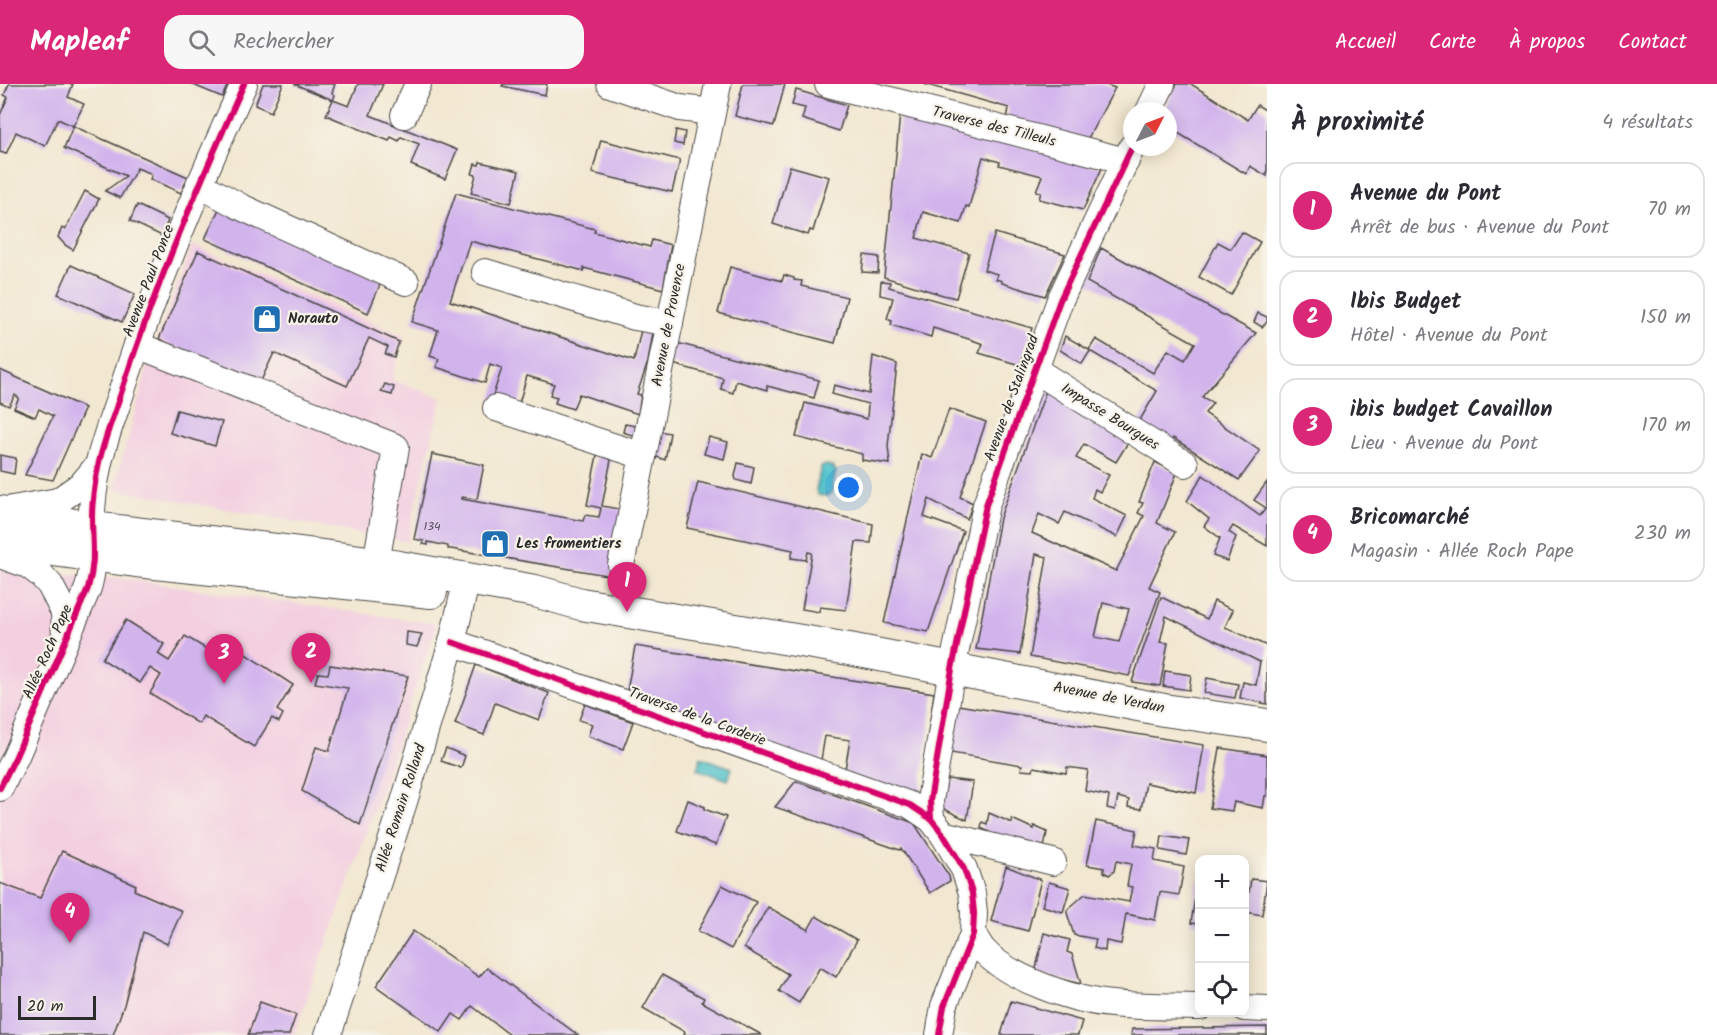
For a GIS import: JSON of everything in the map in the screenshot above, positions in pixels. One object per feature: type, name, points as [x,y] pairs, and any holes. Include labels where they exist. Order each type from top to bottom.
[{"type":"main road","points":[[0,512],[93,542],[466,587]]},
{"type":"main road","points":[[0,543],[93,542],[253,547],[376,563],[466,587]]},
{"type":"main road","name":"Avenue de Verdun","points":[[466,587],[535,591],[581,604],[849,649],[1164,710],[1267,725]]},
{"type":"street","name":"Avenue Paul Ponce","points":[[93,542],[92,513],[98,465],[137,345],[199,184],[244,84]]},
{"type":"street","points":[[404,115],[418,84]]},
{"type":"street","points":[[610,84],[680,108],[712,112]]},
{"type":"street","name":"Avenue de Provence","points":[[621,565],[717,84]]},
{"type":"street","name":"Traverse des Tilleuls","points":[[828,84],[1123,153]]},
{"type":"street","points":[[1153,102],[1162,84]]},
{"type":"street","name":"Avenue de Stalingrad","points":[[937,826],[930,801],[952,669],[986,505],[1060,300],[1128,156]]},
{"type":"street","points":[[199,184],[241,207],[406,282]]},
{"type":"street","points":[[485,272],[635,318],[670,323]]},
{"type":"street","points":[[137,345],[396,447],[376,563]]},
{"type":"street","name":"Impasse Bourgues","points":[[1035,370],[1185,464]]},
{"type":"street","points":[[496,408],[643,456]]},
{"type":"street","name":"Avenue Paul Ponce","points":[[0,512],[58,501],[82,484],[98,465]]},
{"type":"street","name":"Allée Roch Pape","points":[[0,788],[88,588],[93,570],[93,542]]},
{"type":"street","name":"Allée Roch Pape","points":[[0,555],[28,565],[50,585],[64,612],[65,643]]},
{"type":"street","name":"Allée Romain Rolland","points":[[328,1035],[404,802],[466,587]]},
{"type":"street","name":"Traverse de la Corderie","points":[[452,642],[910,805],[937,826]]},
{"type":"street","points":[[937,826],[1053,862]]},
{"type":"street","points":[[937,826],[964,869],[972,893],[974,913],[973,934],[944,1006],[939,1035]]},
{"type":"street","points":[[973,934],[984,950],[1005,968],[1030,981],[1076,998],[1111,1004],[1195,1007]]},
{"type":"street","points":[[1249,1008],[1267,1009]]},
{"type":"shaded area","points":[[192,245],[404,336],[392,380],[442,398],[407,542],[114,489],[148,365]]},
{"type":"shaded area","points":[[0,570],[120,578],[437,624],[372,817],[294,1035],[0,1035]]},
{"type":"water","points":[[826,465],[833,467],[836,471],[831,494],[818,495],[816,490],[821,467]]},
{"type":"water","points":[[701,757],[732,768],[728,780],[697,769]]},
{"type":"building","points":[[9,84],[73,84],[68,97],[84,104],[73,126],[58,119],[45,146],[16,132],[6,154],[0,152],[0,115],[8,97],[4,95]]},
{"type":"building","points":[[191,84],[228,84],[222,97]]},
{"type":"building","points":[[263,84],[283,84],[271,112],[255,105]]},
{"type":"building","points":[[294,84],[335,84],[332,93],[335,95],[333,100]]},
{"type":"building","points":[[358,84],[383,84],[370,115],[457,150],[445,179],[411,165],[419,144],[401,137],[399,141],[391,137],[389,141],[326,115],[333,100],[349,106]]},
{"type":"building","points":[[503,84],[547,84],[545,95],[502,86]]},
{"type":"building","points":[[743,84],[785,84],[774,126],[735,116]]},
{"type":"building","points":[[924,84],[1104,84],[1115,88],[1087,140],[1007,119],[1009,108]]},
{"type":"building","points":[[1177,84],[1191,84],[1248,120],[1257,105],[1267,111],[1267,176],[1250,166],[1246,174],[1177,132],[1177,102],[1168,102]]},
{"type":"building","points":[[796,90],[847,105],[839,131],[802,119],[805,108],[792,105]]},
{"type":"building","points":[[900,114],[1102,168],[1083,210],[1039,199],[1041,192],[1036,191],[1042,176],[999,165],[1000,162],[983,157],[969,207],[966,206],[961,223],[923,212],[916,238],[969,253],[956,298],[943,295],[884,277]]},
{"type":"building","points":[[73,126],[188,177],[181,193],[150,179],[152,174],[137,168],[120,198],[105,191],[126,176],[64,148]]},
{"type":"building","points":[[676,130],[685,132],[683,145],[674,143]]},
{"type":"building","points":[[601,140],[680,160],[672,192],[592,173]]},
{"type":"building","points":[[480,162],[519,171],[511,203],[471,193],[476,175],[472,174],[475,164],[479,165]]},
{"type":"building","points":[[790,166],[829,177],[813,231],[810,230],[808,235],[773,224]]},
{"type":"building","points":[[85,191],[99,199],[73,250],[58,237],[62,228],[65,230]]},
{"type":"building","points":[[456,193],[595,229],[594,232],[650,247],[652,240],[671,245],[663,289],[470,241],[450,301],[634,361],[641,330],[653,333],[648,362],[637,394],[641,395],[638,414],[579,394],[573,409],[555,403],[557,397],[550,395],[554,384],[527,376],[517,410],[491,401],[502,368],[490,364],[485,383],[436,367],[439,359],[430,356],[438,330],[412,322]]},
{"type":"building","points":[[137,205],[168,220],[162,236],[130,221]]},
{"type":"building","points":[[220,207],[382,280],[368,313],[205,239]]},
{"type":"building","points":[[1242,232],[1260,242],[1231,295],[1199,277],[1218,242],[1231,249]]},
{"type":"building","points":[[995,233],[1065,254],[1045,296],[1002,283],[996,279],[997,274],[984,270]]},
{"type":"building","points":[[1101,248],[1256,333],[1202,397],[1213,403],[1205,413],[1260,451],[1239,480],[1173,438],[1168,445],[1137,425],[1157,391],[1090,351],[1082,364],[1060,350],[1065,336],[1089,350],[1096,339],[1153,373],[1168,350],[1185,360],[1195,343],[1087,282]]},
{"type":"building","points":[[198,251],[399,342],[394,357],[385,354],[388,347],[369,338],[347,386],[274,353],[259,385],[159,339]]},
{"type":"building","points":[[864,255],[879,257],[878,273],[862,272]]},
{"type":"building","points":[[71,265],[135,294],[122,322],[58,294]]},
{"type":"building","points":[[730,267],[782,281],[784,275],[802,281],[801,286],[847,297],[835,343],[718,313]]},
{"type":"building","points":[[881,281],[890,282],[889,287],[1032,328],[1020,365],[979,353],[983,344],[972,340],[933,328],[931,337],[891,325],[892,321],[887,319],[893,298],[880,295]]},
{"type":"building","points":[[1258,313],[1267,317],[1267,322],[1262,327],[1254,322]]},
{"type":"building","points":[[673,342],[819,380],[814,398],[767,386],[767,390],[736,381],[733,393],[721,389],[723,378],[669,363]]},
{"type":"building","points":[[873,356],[897,364],[888,446],[890,464],[862,460],[862,454],[796,437],[805,403],[867,419],[868,404],[832,394],[834,385],[869,394]]},
{"type":"building","points":[[0,370],[85,408],[53,480],[25,475],[53,416],[39,409],[35,417],[14,408],[19,398],[15,395],[9,406],[0,402]]},
{"type":"building","points":[[385,384],[394,387],[392,395],[381,392]]},
{"type":"building","points":[[1047,388],[1132,436],[1116,462],[1084,444],[1076,458],[1109,475],[1100,492],[1095,489],[1092,498],[1127,516],[1117,537],[1065,512],[1059,524],[1039,514],[1032,533],[1116,571],[1144,516],[1138,513],[1143,503],[1139,502],[1155,462],[1177,473],[1157,523],[1175,532],[1149,587],[1160,592],[1129,676],[1030,657],[1047,557],[1036,554],[1020,654],[976,649],[1000,518]],"holes":[[[1103,603],[1129,609],[1119,642],[1095,637]]]},
{"type":"building","points":[[949,409],[986,422],[960,497],[973,503],[967,519],[929,499],[924,517],[963,531],[928,632],[884,623],[922,454],[932,458]]},
{"type":"building","points":[[177,410],[222,422],[215,446],[170,433]]},
{"type":"building","points":[[625,424],[636,426],[634,436],[623,432]]},
{"type":"building","points":[[653,430],[670,433],[665,460],[649,454]]},
{"type":"building","points":[[709,437],[728,442],[724,459],[704,454]]},
{"type":"building","points":[[598,450],[612,455],[602,506],[624,510],[612,576],[448,549],[448,546],[428,542],[428,545],[423,544],[424,541],[414,539],[432,454],[484,465],[477,499],[462,497],[462,499],[583,521],[585,515],[599,517],[601,508],[587,505]]},
{"type":"building","points":[[0,455],[16,458],[14,474],[0,471]]},
{"type":"building","points":[[738,463],[754,467],[751,484],[736,480]]},
{"type":"building","points":[[1203,475],[1260,516],[1266,508],[1254,500],[1267,482],[1267,546],[1233,526],[1229,532],[1236,537],[1227,561],[1213,556],[1220,538],[1204,526],[1209,519],[1187,501]]},
{"type":"building","points":[[698,482],[873,524],[871,543],[856,542],[846,610],[820,607],[819,612],[802,609],[812,553],[808,552],[806,560],[791,558],[793,550],[687,528]]},
{"type":"building","points":[[1161,597],[1207,619],[1214,601],[1233,610],[1225,627],[1267,646],[1267,704],[1240,698],[1243,682],[1256,685],[1260,662],[1166,616],[1160,642],[1168,643],[1160,686],[1132,682]]},
{"type":"building","points":[[126,620],[164,644],[158,654],[169,661],[185,636],[223,659],[227,653],[240,660],[244,653],[293,685],[277,710],[283,714],[279,722],[272,718],[254,747],[203,716],[199,724],[150,693],[161,675],[150,668],[140,683],[102,659]]},
{"type":"building","points":[[407,632],[422,634],[417,647],[406,645]]},
{"type":"building","points":[[635,646],[934,693],[919,800],[844,775],[850,740],[825,736],[820,766],[626,697]]},
{"type":"building","points":[[330,665],[408,676],[360,825],[302,791],[316,747],[329,751],[348,688],[315,683],[318,673],[328,674]]},
{"type":"building","points":[[476,665],[549,693],[539,720],[495,703],[484,735],[455,724]]},
{"type":"building","points":[[1165,671],[1191,675],[1189,690],[1163,686]]},
{"type":"building","points":[[1207,678],[1238,684],[1235,698],[1204,693]]},
{"type":"building","points":[[585,704],[633,722],[623,749],[588,736],[592,724],[579,720]]},
{"type":"building","points":[[958,705],[1204,745],[1196,793],[1146,783],[1141,809],[1128,807],[1129,800],[1118,797],[1115,810],[1107,808],[1109,796],[1085,791],[1088,770],[1067,767],[1066,773],[1034,767],[1033,771],[1021,770],[1022,765],[951,753]]},
{"type":"building","points":[[446,748],[465,756],[461,768],[441,761]]},
{"type":"building","points":[[1220,748],[1267,755],[1267,796],[1265,796],[1263,808],[1234,802],[1232,811],[1210,808]]},
{"type":"building","points":[[947,779],[973,782],[967,820],[942,808]]},
{"type":"building","points":[[796,781],[914,823],[950,881],[930,893],[901,848],[900,850],[775,807]]},
{"type":"building","points":[[688,800],[726,817],[716,845],[677,831]]},
{"type":"building","points":[[989,813],[1012,823],[1012,819],[1047,832],[1042,858],[981,828],[982,822],[987,824]]},
{"type":"building","points":[[1096,821],[1137,830],[1134,845],[1156,849],[1154,861],[1184,867],[1179,895],[1160,892],[1155,920],[1126,914],[1121,944],[1106,941],[1105,951],[1094,948],[1096,939],[1074,935],[1067,913],[1067,910],[1085,894],[1129,902],[1132,887],[1127,886],[1131,864],[1116,861],[1114,871],[1109,875],[1104,872],[1104,868],[1087,865]]},
{"type":"building","points":[[1162,836],[1189,840],[1186,855],[1160,850]]},
{"type":"building","points":[[62,851],[136,885],[134,890],[182,911],[167,944],[143,932],[124,1005],[113,1035],[0,1035],[0,883],[40,898]]},
{"type":"building","points":[[1006,866],[1041,880],[1028,931],[991,921]]},
{"type":"building","points":[[1251,879],[1267,881],[1262,915],[1249,913]]},
{"type":"building","points":[[1049,882],[1070,888],[1063,912],[1042,906]]},
{"type":"building","points":[[722,885],[756,902],[731,949],[698,931]]},
{"type":"building","points":[[1195,898],[1195,923],[1191,923]]},
{"type":"building","points":[[768,907],[808,930],[816,916],[857,940],[836,977],[820,967],[799,1003],[779,991],[788,974],[744,948]]},
{"type":"building","points":[[413,931],[479,977],[487,968],[578,1035],[510,1035],[472,1006],[462,1020],[453,1014],[441,1032],[376,986]]},
{"type":"building","points":[[1044,933],[1070,940],[1067,952],[1072,954],[1081,984],[1035,973]]},
{"type":"building","points":[[662,975],[704,998],[702,1002],[762,1035],[684,1035],[685,1032],[643,1008]]},
{"type":"building","points":[[1011,1001],[1082,1021],[1078,1035],[1001,1035]]},
{"type":"building","points":[[260,1002],[296,1015],[289,1035],[248,1035]]},
{"type":"building","points":[[1267,1027],[1267,1035],[1131,1035],[1132,1029]]},
{"type":"cycle path","points":[[0,788],[88,588],[93,561],[93,497],[103,447],[165,270],[244,84]]},
{"type":"cycle path","points":[[939,1035],[944,1006],[973,934],[974,913],[972,893],[964,869],[931,819],[930,801],[952,669],[986,505],[1060,300],[1128,156]]},
{"type":"cycle path","points":[[452,642],[910,805],[931,819]]},
{"type":"place","name":"Norauto","points":[[267,319]]},
{"type":"place","name":"Les fromentiers","points":[[495,544]]},
{"type":"place","name":"Avenue du Pont","points":[[627,612]]},
{"type":"place","name":"Ibis Budget","points":[[311,683]]},
{"type":"place","name":"ibis budget Cavaillon","points":[[224,684]]},
{"type":"place","name":"Bricomarché","points":[[70,943]]}]
